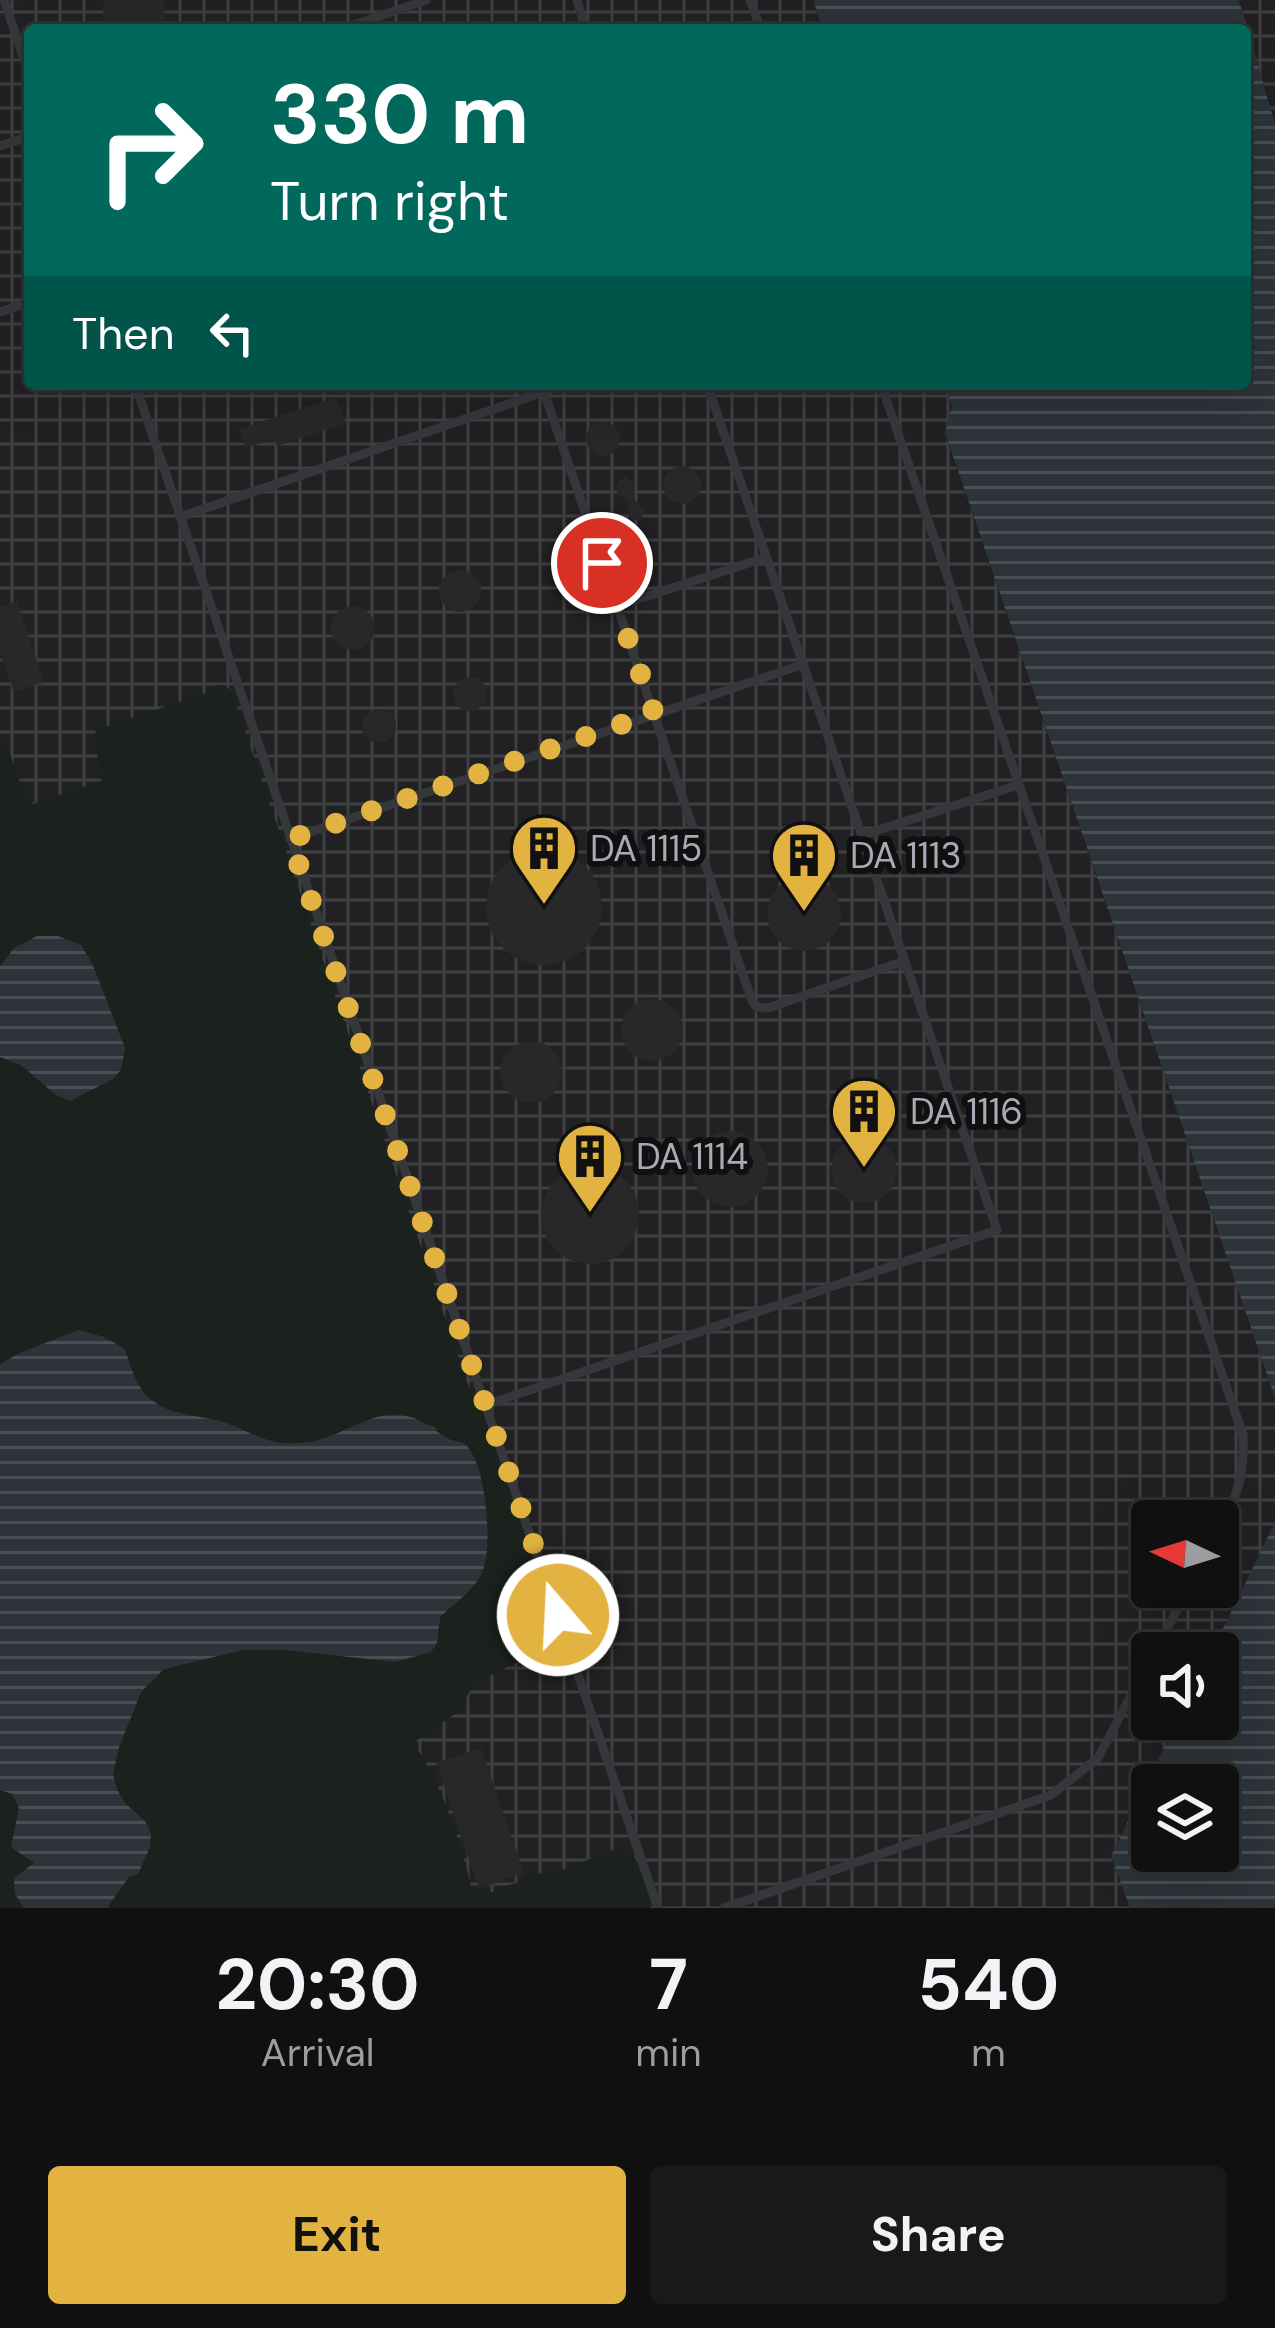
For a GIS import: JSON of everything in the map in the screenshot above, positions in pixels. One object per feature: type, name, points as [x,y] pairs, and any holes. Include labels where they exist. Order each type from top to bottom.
[{"type":"lane","points":[[4,0],[24,59]]},
{"type":"lane","points":[[356,24],[426,0]]},
{"type":"lane","points":[[137,390],[658,1908]]},
{"type":"lane","points":[[180,517],[550,390]]},
{"type":"lane","points":[[486,1405],[998,1230],[709,390]]},
{"type":"lane","points":[[883,390],[1243,1435],[1243,1475],[1234,1500]]},
{"type":"lane","points":[[544,392],[742,975],[757,1007],[768,1009],[904,961]]},
{"type":"lane","points":[[616,606],[767,557]]},
{"type":"lane","points":[[290,839],[804,664]]},
{"type":"lane","points":[[862,835],[1018,785]]},
{"type":"lane","points":[[724,1908],[1051,1795],[1097,1758],[1131,1695]]},
{"type":"shaded area","points":[[0,0],[813,0],[821,24],[24,24],[24,390],[947,390],[952,406],[945,434],[1275,1398],[1275,1522],[1239,1596],[1239,1500],[1131,1500],[1131,1608],[1233,1608],[1221,1632],[1131,1632],[1131,1740],[1168,1740],[1156,1764],[1131,1764],[1131,1815],[1111,1856],[1130,1908],[0,1908]]},
{"type":"shaded area","points":[[813,0],[1239,0],[1246,24],[821,24]]},
{"type":"shaded area","points":[[1239,0],[1275,0],[1275,124],[1251,42],[1251,24],[1246,24]]},
{"type":"shaded area","points":[[1251,41],[1275,124],[1275,1398],[945,433],[952,406],[947,390],[1251,390]]},
{"type":"shaded area","points":[[219,685],[232,693],[471,1394],[484,1416],[556,1624],[550,1647],[474,1683],[459,1711],[413,1743],[449,1814],[472,1891],[492,1892],[615,1849],[638,1862],[651,1908],[107,1908],[150,1847],[151,1832],[126,1804],[113,1774],[141,1692],[164,1669],[243,1650],[437,1643],[440,1617],[469,1590],[477,1464],[465,1444],[446,1438],[428,1422],[376,1418],[317,1441],[285,1444],[251,1436],[224,1422],[158,1406],[138,1387],[124,1349],[79,1330],[0,1364],[0,1057],[21,1065],[56,1095],[125,1048],[92,963],[0,966],[0,738],[26,799],[33,804],[101,781],[96,730]]},
{"type":"shaded area","points":[[37,936],[58,936],[81,945],[125,1048],[121,1070],[113,1079],[70,1101],[21,1065],[0,1057],[0,966],[14,948]]},
{"type":"shaded area","points":[[79,1330],[125,1349],[139,1386],[164,1408],[226,1423],[268,1440],[314,1441],[368,1420],[401,1415],[465,1444],[483,1486],[486,1558],[475,1583],[440,1617],[431,1652],[395,1662],[243,1650],[164,1669],[141,1692],[113,1774],[126,1804],[151,1833],[138,1874],[128,1878],[107,1908],[24,1908],[15,1894],[14,1878],[34,1863],[11,1847],[19,1808],[12,1794],[0,1790],[0,1364]]},
{"type":"shaded area","points":[[1275,1522],[1275,1908],[1130,1908],[1111,1856],[1131,1815],[1131,1872],[1239,1872],[1239,1764],[1156,1764],[1168,1740],[1239,1740],[1239,1632],[1221,1632],[1233,1608],[1239,1608],[1239,1596]]},
{"type":"shaded area","points":[[0,1790],[12,1794],[19,1808],[14,1828],[35,1863],[15,1894],[24,1908],[0,1908]]},
{"type":"building","points":[[104,0],[164,0],[163,24],[106,24]]},
{"type":"building","points":[[336,397],[346,423],[277,446],[274,439],[245,448],[239,429]]},
{"type":"building","points":[[603,422],[615,427],[620,439],[615,451],[603,456],[591,451],[586,439],[591,427]]},
{"type":"building","points":[[682,466],[695,472],[701,485],[695,498],[682,504],[669,498],[663,485],[669,472]]},
{"type":"building","points":[[626,477],[633,482],[634,499],[645,511],[639,521],[629,517],[628,499],[615,489]]},
{"type":"building","points":[[460,570],[475,576],[481,591],[475,606],[460,612],[445,606],[439,591],[445,576]]},
{"type":"building","points":[[17,601],[44,682],[14,692],[0,652],[0,607]]},
{"type":"building","points":[[353,606],[368,613],[375,628],[368,643],[353,650],[338,643],[331,628],[338,613]]},
{"type":"building","points":[[470,677],[482,682],[487,694],[482,706],[470,711],[458,706],[453,694],[458,682]]},
{"type":"building","points":[[379,709],[391,714],[396,726],[391,738],[379,743],[367,738],[362,726],[367,714]]},
{"type":"building","name":"DA 1115","points":[[544,849],[566,853],[585,866],[598,885],[602,907],[598,929],[585,948],[566,961],[544,965],[522,961],[503,948],[490,929],[486,907],[490,885],[503,866],[522,853]]},
{"type":"building","name":"DA 1113","points":[[804,877],[830,888],[841,914],[830,940],[804,951],[778,940],[767,914],[778,888]]},
{"type":"building","points":[[652,999],[674,1008],[683,1030],[674,1052],[652,1061],[630,1052],[621,1030],[630,1008]]},
{"type":"building","points":[[531,1041],[553,1050],[562,1072],[553,1094],[531,1103],[509,1094],[500,1072],[509,1050]]},
{"type":"building","points":[[730,1131],[745,1133],[757,1142],[766,1154],[766,1184],[757,1196],[745,1205],[730,1207],[715,1205],[703,1196],[694,1184],[692,1169],[694,1154],[703,1142],[715,1133]]},
{"type":"building","name":"DA 1116","points":[[864,1137],[887,1147],[897,1170],[887,1193],[864,1203],[841,1193],[831,1170],[841,1147]]},
{"type":"building","name":"DA 1114","points":[[590,1166],[609,1170],[624,1181],[635,1196],[639,1215],[635,1234],[624,1249],[609,1260],[590,1264],[571,1260],[556,1249],[545,1234],[541,1215],[545,1196],[556,1181],[571,1170]]},
{"type":"building","points":[[481,1748],[524,1873],[479,1889],[436,1763]]},
{"type":"place","name":"DA 1115","points":[[544,907]]},
{"type":"place","name":"DA 1113","points":[[804,914]]},
{"type":"place","name":"DA 1116","points":[[864,1170]]},
{"type":"place","name":"DA 1114","points":[[590,1215]]},
{"type":"route","points":[[558,1615],[290,839],[654,713],[602,563]]}]
